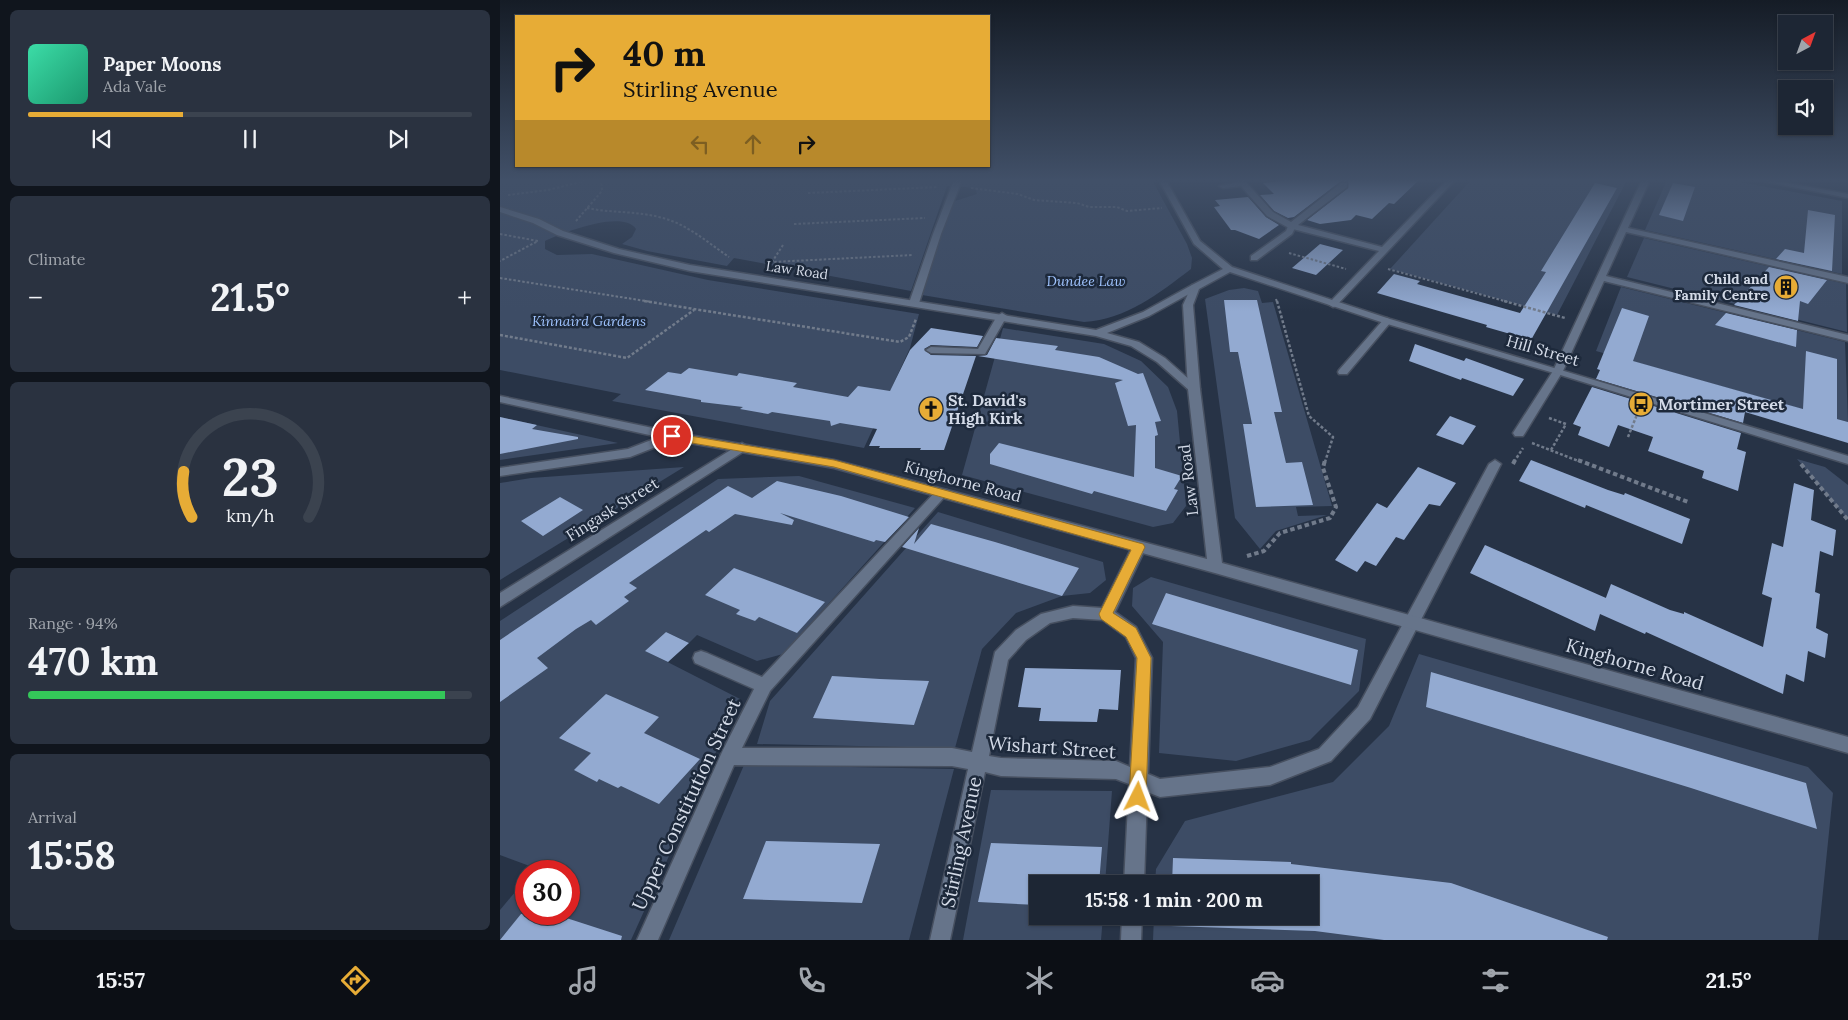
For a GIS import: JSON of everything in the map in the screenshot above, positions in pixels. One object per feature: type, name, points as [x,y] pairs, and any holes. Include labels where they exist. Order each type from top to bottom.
[{"type":"street","name":"Law Road","points":[[542,224],[560,233],[643,258],[720,274],[1097,332],[1136,344],[1161,360],[1194,389]]},
{"type":"street","points":[[914,303],[941,224]]},
{"type":"street","points":[[1187,224],[1197,242],[1229,269]]},
{"type":"street","points":[[1288,224],[1384,250]]},
{"type":"street","points":[[1254,258],[1289,232],[1295,224]]},
{"type":"street","points":[[1333,304],[1409,224]]},
{"type":"street","points":[[1519,433],[1558,371],[1625,224]]},
{"type":"street","points":[[1623,229],[1848,280]]},
{"type":"street","name":"Law Road","points":[[1097,332],[1146,314],[1229,269]]},
{"type":"street","name":"Hill Street","points":[[1229,269],[1387,321],[1848,460]]},
{"type":"street","points":[[1601,277],[1848,338]]},
{"type":"street","name":"Law Road","points":[[1195,287],[1188,305],[1194,389],[1215,567]]},
{"type":"street","points":[[931,350],[981,352],[1002,316]]},
{"type":"street","points":[[1343,372],[1387,321]]},
{"type":"street","name":"Kinghorne Road","points":[[500,400],[672,436],[834,464],[1215,567],[1848,745]]},
{"type":"street","points":[[500,472],[630,453],[672,436]]},
{"type":"street","name":"Fingask Street","points":[[500,601],[742,447]]},
{"type":"street","points":[[1411,622],[1496,464]]},
{"type":"street","name":"Upper Constitution Street","points":[[647,940],[730,756],[764,686],[942,493]]},
{"type":"street","points":[[1134,875],[1144,658],[1131,632],[1106,614],[1139,547]]},
{"type":"street","name":"Stirling Avenue","points":[[940,940],[1001,657],[1021,635],[1046,618],[1074,612],[1106,614]]},
{"type":"street","name":"Wishart Street","points":[[730,756],[952,757],[1002,767],[1116,770],[1160,788],[1270,776],[1325,755],[1364,713],[1411,622]]},
{"type":"street","name":"Upper Constitution Street","points":[[700,658],[764,686]]},
{"type":"street","points":[[1131,940],[1132,925]]},
{"type":"path","points":[[676,224],[730,258]]},
{"type":"path","points":[[500,234],[538,240],[500,260]]},
{"type":"path","points":[[783,245],[772,262],[930,254]]},
{"type":"path","points":[[1269,247],[1362,273]]},
{"type":"path","points":[[1370,264],[1580,322]]},
{"type":"path","points":[[500,278],[900,342],[909,337],[918,314],[927,305]]},
{"type":"path","points":[[1215,567],[1264,551],[1280,532],[1330,518],[1336,507],[1323,468],[1334,437],[1309,416],[1275,298],[1287,289]]},
{"type":"path","points":[[500,335],[627,358],[695,309]]},
{"type":"path","points":[[1628,437],[1644,397]]},
{"type":"path","points":[[1532,411],[1566,424],[1551,450]]},
{"type":"path","points":[[1496,464],[1511,468],[1527,441],[1688,502]]},
{"type":"path","points":[[1798,444],[1797,459],[1848,520]]},
{"type":"green space","name":"Kinnaird Gardens","points":[[500,224],[593,224],[545,241],[545,249],[557,255],[592,254],[708,280],[919,314],[910,348],[864,448],[612,401],[621,394],[500,370]]},
{"type":"green space","points":[[630,224],[934,224],[911,291],[734,258],[727,266],[647,251],[622,244],[632,237],[636,229]]},
{"type":"green space","name":"Dundee Law","points":[[945,224],[1176,224],[1192,258],[1191,269],[1154,296],[1128,311],[1100,320],[1084,322],[922,295]]},
{"type":"green space","points":[[1431,224],[1604,224],[1557,315],[1390,269]]},
{"type":"green space","points":[[1648,224],[1842,224],[1842,274],[1645,230]]},
{"type":"green space","points":[[1644,238],[1846,284],[1847,332],[1627,277]]},
{"type":"green space","points":[[1621,287],[1845,342],[1848,422],[1596,351]]},
{"type":"green space","points":[[1244,288],[1258,291],[1262,303],[1273,302],[1332,506],[1296,507],[1298,516],[1327,515],[1276,531],[1260,549],[1235,518],[1205,299],[1229,290]]},
{"type":"green space","points":[[1003,328],[1104,344],[1141,361],[1168,387],[1177,411],[1186,506],[1173,523],[1153,527],[962,475]]},
{"type":"green space","points":[[500,417],[618,443],[500,460]]},
{"type":"green space","points":[[1797,459],[1825,467],[1848,485],[1848,520]]},
{"type":"green space","points":[[684,467],[500,580],[500,483],[531,478]]},
{"type":"green space","points":[[799,476],[915,508],[783,654],[757,661],[697,635],[689,643],[666,632],[646,651],[740,699],[631,940],[500,940],[500,910],[515,892],[515,925],[580,925],[580,860],[515,861],[500,855],[500,621],[718,479]]},
{"type":"green space","points":[[938,512],[1103,562],[1106,580],[1090,593],[1062,596],[1016,613],[982,649],[955,748],[757,744],[770,701]]},
{"type":"green space","points":[[1151,577],[1366,639],[1359,691],[1310,740],[1236,761],[1159,753],[1163,642],[1132,606],[1133,588]]},
{"type":"green space","points":[[1419,654],[1808,767],[1833,793],[1818,940],[1153,940],[1154,925],[1319,925],[1319,875],[1156,875],[1156,869],[1185,821],[1333,782],[1389,726]]},
{"type":"green space","points":[[744,765],[954,769],[909,940],[669,940]]},
{"type":"green space","points":[[991,790],[1112,791],[1106,875],[1029,875],[1029,925],[1102,925],[1101,940],[963,940]]},
{"type":"building","points":[[1226,224],[1279,225],[1259,239],[1231,230]]},
{"type":"building","points":[[1570,224],[1597,224],[1531,340],[1486,327],[1487,325],[1377,293],[1394,274],[1420,281],[1417,284],[1520,313],[1546,272],[1541,271]]},
{"type":"building","points":[[1807,224],[1835,224],[1832,271],[1776,259],[1785,249],[1804,253]]},
{"type":"building","points":[[1320,244],[1343,250],[1316,275],[1292,268]]},
{"type":"building","points":[[1769,267],[1827,280],[1808,304],[1800,301],[1798,321],[1734,305]]},
{"type":"building","points":[[1224,300],[1257,300],[1282,412],[1274,412],[1286,463],[1302,462],[1313,505],[1256,507],[1243,424],[1252,424],[1238,352],[1230,352]]},
{"type":"building","points":[[1622,308],[1649,316],[1633,361],[1803,409],[1806,351],[1837,359],[1837,419],[1848,422],[1848,443],[1745,412],[1743,423],[1596,379],[1600,370],[1597,369]]},
{"type":"building","points":[[1726,313],[1797,330],[1796,347],[1715,325]]},
{"type":"building","points":[[931,328],[983,336],[977,347],[931,345],[924,349],[931,355],[976,356],[944,450],[869,446],[877,429],[840,423],[831,426],[830,421],[772,412],[768,414],[740,409],[743,407],[701,402],[701,400],[645,390],[668,372],[681,374],[689,368],[737,376],[739,373],[797,383],[793,387],[848,397],[858,386],[890,391],[910,350]]},
{"type":"building","points":[[996,338],[1058,346],[1055,350],[1099,357],[1138,374],[1143,373],[1161,421],[1155,422],[1158,435],[1155,436],[1155,468],[1182,476],[1174,489],[1178,490],[1166,511],[1094,491],[1092,494],[990,464],[990,454],[999,443],[1134,477],[1136,425],[1128,426],[1115,383],[1123,380],[978,356],[987,355]]},
{"type":"building","points":[[1415,344],[1464,361],[1466,358],[1524,379],[1513,396],[1462,378],[1461,380],[1409,361]]},
{"type":"building","points":[[1592,387],[1741,433],[1737,449],[1746,452],[1738,491],[1702,478],[1704,471],[1648,451],[1653,437],[1618,425],[1609,447],[1578,435],[1581,427],[1573,424]]},
{"type":"building","points":[[1450,416],[1476,426],[1463,445],[1436,435]]},
{"type":"building","points":[[500,417],[537,425],[532,429],[578,437],[578,439],[500,454]]},
{"type":"building","points":[[1531,460],[1608,490],[1624,495],[1625,493],[1690,519],[1682,544],[1586,505],[1585,508],[1519,481]]},
{"type":"building","points":[[1418,467],[1456,483],[1440,506],[1429,504],[1404,540],[1396,537],[1376,566],[1365,561],[1357,572],[1335,560],[1377,503],[1387,508]]},
{"type":"building","points":[[777,481],[841,496],[909,517],[885,542],[876,540],[874,542],[780,513],[794,520],[792,525],[735,514],[709,532],[706,530],[629,583],[637,588],[624,597],[629,601],[596,625],[591,620],[576,629],[537,658],[548,668],[500,702],[500,640],[728,486],[752,498]]},
{"type":"building","points":[[1794,483],[1814,490],[1811,520],[1836,530],[1833,556],[1820,551],[1815,592],[1820,594],[1816,628],[1828,634],[1825,658],[1808,651],[1804,682],[1786,674],[1783,694],[1646,632],[1645,634],[1600,614],[1595,631],[1470,573],[1485,545],[1606,598],[1611,584],[1670,610],[1684,614],[1684,612],[1763,647],[1772,598],[1762,594],[1772,543],[1783,547]]},
{"type":"building","points":[[560,497],[583,510],[543,536],[521,521]]},
{"type":"building","points":[[931,524],[1079,568],[1062,596],[902,547],[919,528],[914,544]]},
{"type":"building","points":[[734,568],[825,602],[797,633],[759,617],[755,621],[736,614],[740,610],[705,595]]},
{"type":"building","points":[[1166,593],[1358,650],[1351,685],[1152,624]]},
{"type":"building","points":[[666,632],[689,643],[668,662],[645,651]]},
{"type":"building","points":[[1025,668],[1121,670],[1118,710],[1099,709],[1097,722],[1039,721],[1041,708],[1018,707]]},
{"type":"building","points":[[1431,672],[1806,783],[1817,829],[1691,788],[1426,707]]},
{"type":"building","points":[[832,676],[929,681],[914,725],[813,718]]},
{"type":"building","points":[[606,694],[659,717],[644,733],[700,759],[659,804],[621,786],[618,788],[599,779],[597,782],[574,770],[591,753],[559,738]]},
{"type":"building","points":[[766,841],[880,844],[862,903],[743,899]]},
{"type":"building","points":[[991,843],[1102,847],[1100,875],[1029,875],[1029,905],[978,902]]},
{"type":"building","points":[[1173,858],[1291,862],[1291,864],[1451,883],[1608,937],[1607,940],[1384,940],[1315,931],[1171,926],[1319,925],[1319,875],[1172,875]]},
{"type":"building","points":[[515,921],[515,925],[580,925],[580,922],[622,936],[621,940],[500,940]]},
{"type":"place","name":"Child and Family Centre","points":[[1786,287]]},
{"type":"place","name":"Mortimer Street","points":[[1641,404]]},
{"type":"place","name":"St. David's High Kirk","points":[[931,409]]},
{"type":"route","points":[[672,436],[834,464],[1139,547],[1106,614],[1131,632],[1144,658],[1138,797]]}]
